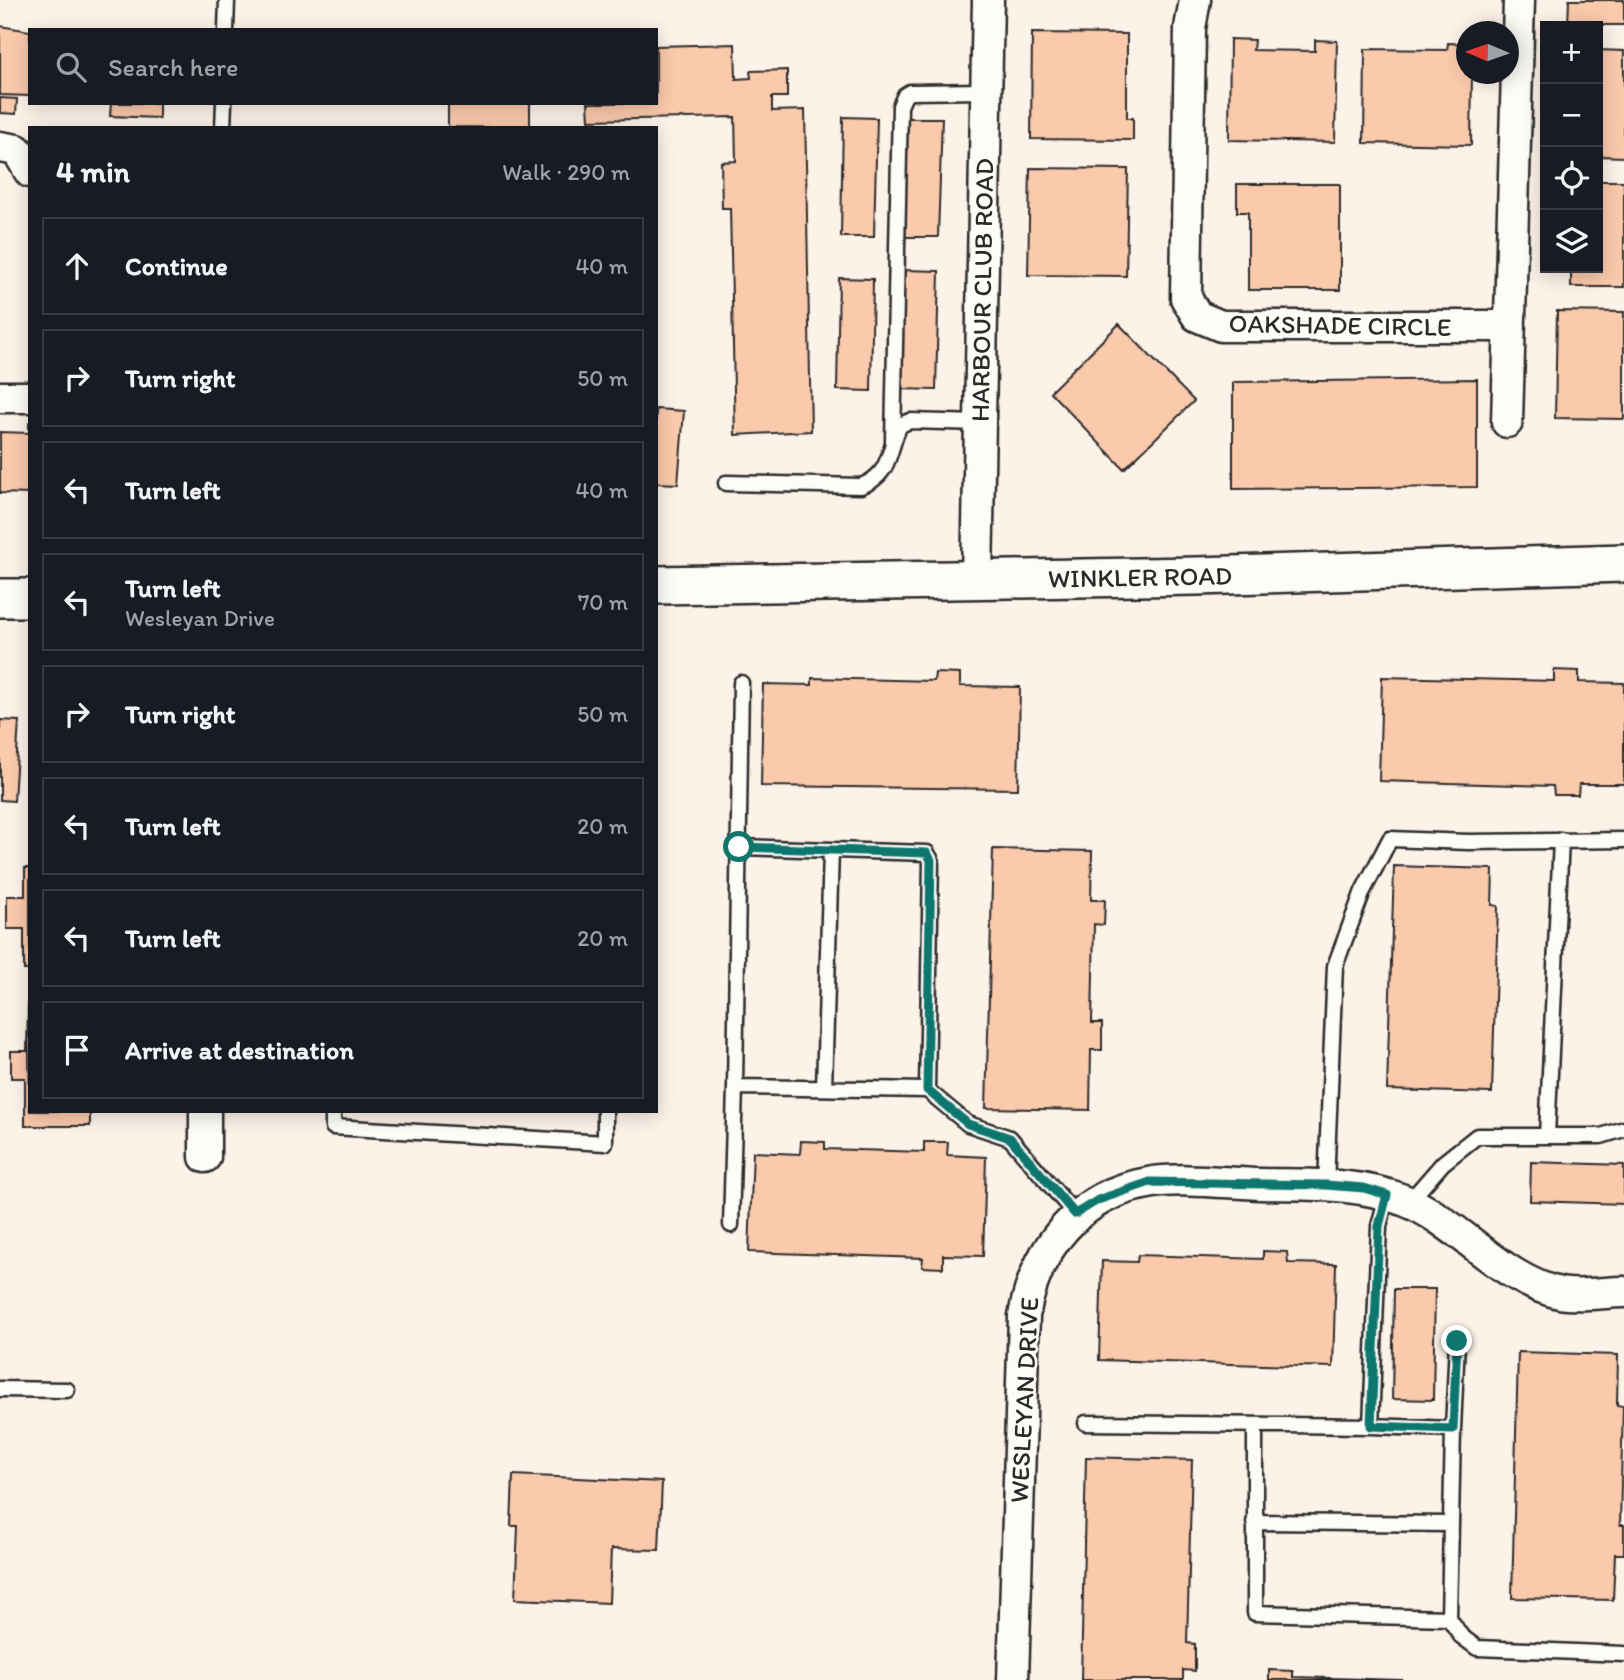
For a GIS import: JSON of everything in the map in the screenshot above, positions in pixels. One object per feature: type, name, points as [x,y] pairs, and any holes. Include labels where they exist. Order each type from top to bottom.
[{"type":"street","name":"HARBOUR CLUB ROAD","points":[[977,579],[988,0]]},
{"type":"street","name":"OAKSHADE CIRCLE","points":[[1195,0],[1190,28],[1186,299],[1197,316],[1221,326],[1510,326]]},
{"type":"street","points":[[1507,422],[1519,0]]},
{"type":"street","points":[[0,147],[17,150],[28,169]]},
{"type":"street","points":[[0,397],[28,397]]},
{"type":"street","name":"WINKLER ROAD","points":[[658,585],[1624,563]]},
{"type":"street","points":[[0,598],[28,598]]},
{"type":"street","points":[[205,1113],[205,1157]]},
{"type":"street","name":"WESLEYAN DRIVE","points":[[1013,1680],[1024,1316],[1028,1290],[1041,1258],[1075,1214],[1098,1200],[1150,1182],[1364,1188],[1398,1198],[1508,1271],[1560,1293],[1624,1292]]},
{"type":"lane","points":[[226,28],[227,0]]},
{"type":"lane","points":[[893,440],[900,106],[905,95],[910,92],[986,91]]},
{"type":"lane","points":[[223,126],[224,105]]},
{"type":"lane","points":[[726,483],[861,486],[875,480],[884,470],[900,425],[910,421],[980,423]]},
{"type":"lane","points":[[731,1224],[741,682]]},
{"type":"lane","points":[[1326,1185],[1335,966],[1363,891],[1390,839],[1624,840]]},
{"type":"lane","points":[[1547,1136],[1561,840]]},
{"type":"lane","points":[[739,847],[927,853],[931,860],[927,1090]]},
{"type":"lane","points":[[824,1088],[831,850]]},
{"type":"lane","points":[[735,1087],[927,1090],[968,1124],[1010,1138],[1075,1214]]},
{"type":"lane","points":[[334,1113],[333,1127],[605,1143],[605,1113]]},
{"type":"lane","points":[[1371,1426],[1379,1226],[1398,1198],[1478,1136],[1601,1136],[1624,1129]]},
{"type":"lane","points":[[1457,1341],[1449,1618],[1461,1636],[1477,1648],[1624,1654]]},
{"type":"lane","points":[[0,1389],[67,1390]]},
{"type":"lane","points":[[1086,1423],[1453,1429]]},
{"type":"lane","points":[[1255,1426],[1255,1613],[1449,1618]]},
{"type":"lane","points":[[1254,1522],[1450,1524]]},
{"type":"building","points":[[1569,0],[1624,0],[1624,25],[1603,25],[1603,21],[1568,21]]},
{"type":"building","points":[[0,26],[28,31],[28,96],[0,95]]},
{"type":"building","points":[[1032,33],[1127,34],[1127,118],[1133,118],[1133,140],[1031,139]]},
{"type":"building","points":[[1230,39],[1254,40],[1253,50],[1315,51],[1315,40],[1337,41],[1335,142],[1229,140]]},
{"type":"building","points":[[1448,43],[1456,43],[1456,84],[1472,84],[1471,145],[1364,143],[1365,49],[1447,50]]},
{"type":"building","points":[[735,44],[736,79],[751,78],[750,71],[787,70],[787,97],[772,97],[772,111],[805,110],[811,431],[735,435],[730,208],[722,208],[721,162],[736,161],[735,117],[589,120],[588,105],[658,105],[658,46]]},
{"type":"building","points":[[1603,50],[1624,51],[1624,157],[1603,156]]},
{"type":"building","points":[[0,98],[17,99],[16,114],[0,113]]},
{"type":"building","points":[[111,105],[159,105],[159,118],[110,116]]},
{"type":"building","points":[[448,105],[530,105],[530,126],[448,126]]},
{"type":"building","points":[[843,117],[877,118],[874,237],[841,237]]},
{"type":"building","points":[[906,118],[942,118],[938,237],[903,237]]},
{"type":"building","points":[[1030,168],[1128,169],[1126,276],[1028,275]]},
{"type":"building","points":[[1603,181],[1624,181],[1624,287],[1571,287],[1571,273],[1603,273]]},
{"type":"building","points":[[1237,184],[1340,184],[1340,290],[1248,290],[1248,212],[1237,212]]},
{"type":"building","points":[[903,270],[939,271],[936,390],[900,389]]},
{"type":"building","points":[[839,278],[873,279],[871,391],[837,390]]},
{"type":"building","points":[[1557,311],[1624,312],[1624,419],[1555,418]]},
{"type":"building","points":[[1119,324],[1194,401],[1124,469],[1050,392]]},
{"type":"building","points":[[1477,379],[1477,487],[1233,489],[1233,382]]},
{"type":"building","points":[[658,409],[684,411],[678,484],[658,483]]},
{"type":"building","points":[[0,432],[28,433],[28,494],[0,493]]},
{"type":"building","points":[[1554,670],[1579,671],[1579,682],[1624,683],[1624,784],[1579,784],[1578,795],[1554,795],[1553,786],[1379,781],[1382,677],[1554,681]]},
{"type":"building","points":[[935,673],[960,674],[960,686],[1020,687],[1018,789],[761,786],[763,684],[812,685],[812,678],[934,681]]},
{"type":"building","points":[[0,720],[19,721],[14,801],[0,800]]},
{"type":"building","points":[[993,849],[1092,851],[1091,900],[1105,900],[1104,925],[1094,924],[1092,1023],[1102,1023],[1102,1050],[1091,1050],[1090,1110],[986,1108]]},
{"type":"building","points":[[1394,866],[1493,869],[1492,905],[1498,906],[1492,1093],[1387,1090]]},
{"type":"building","points":[[25,868],[28,868],[28,970],[24,970],[24,929],[7,929],[7,896],[25,896]]},
{"type":"building","points":[[28,1002],[28,1113],[90,1113],[90,1126],[25,1126],[25,1078],[11,1078],[11,1051],[27,1051]]},
{"type":"building","points":[[801,1141],[825,1142],[825,1149],[924,1152],[924,1142],[948,1142],[947,1155],[986,1157],[983,1256],[943,1255],[943,1268],[922,1267],[923,1258],[749,1252],[753,1152],[800,1154]]},
{"type":"building","points":[[1531,1162],[1624,1165],[1624,1204],[1530,1201]]},
{"type":"building","points":[[1263,1251],[1287,1252],[1288,1263],[1336,1264],[1333,1367],[1099,1360],[1102,1261],[1137,1262],[1138,1255],[1263,1259]]},
{"type":"building","points":[[1394,1289],[1435,1289],[1433,1400],[1392,1399]]},
{"type":"building","points":[[1518,1352],[1618,1355],[1617,1405],[1623,1406],[1620,1525],[1624,1525],[1624,1554],[1615,1554],[1613,1600],[1512,1598]]},
{"type":"building","points":[[1086,1457],[1192,1460],[1187,1643],[1195,1644],[1195,1671],[1183,1670],[1183,1680],[1081,1680]]},
{"type":"building","points":[[513,1475],[662,1482],[659,1550],[611,1549],[609,1603],[515,1599],[518,1526],[511,1526]]},
{"type":"building","points":[[1269,1670],[1293,1671],[1293,1677],[1403,1680],[1269,1680]]},
{"type":"route","points":[[739,847],[927,853],[931,860],[927,1090],[968,1124],[1010,1138],[1075,1214],[1123,1189],[1150,1182],[1326,1185],[1364,1188],[1387,1195],[1379,1226],[1371,1426],[1453,1429],[1457,1341]]}]
